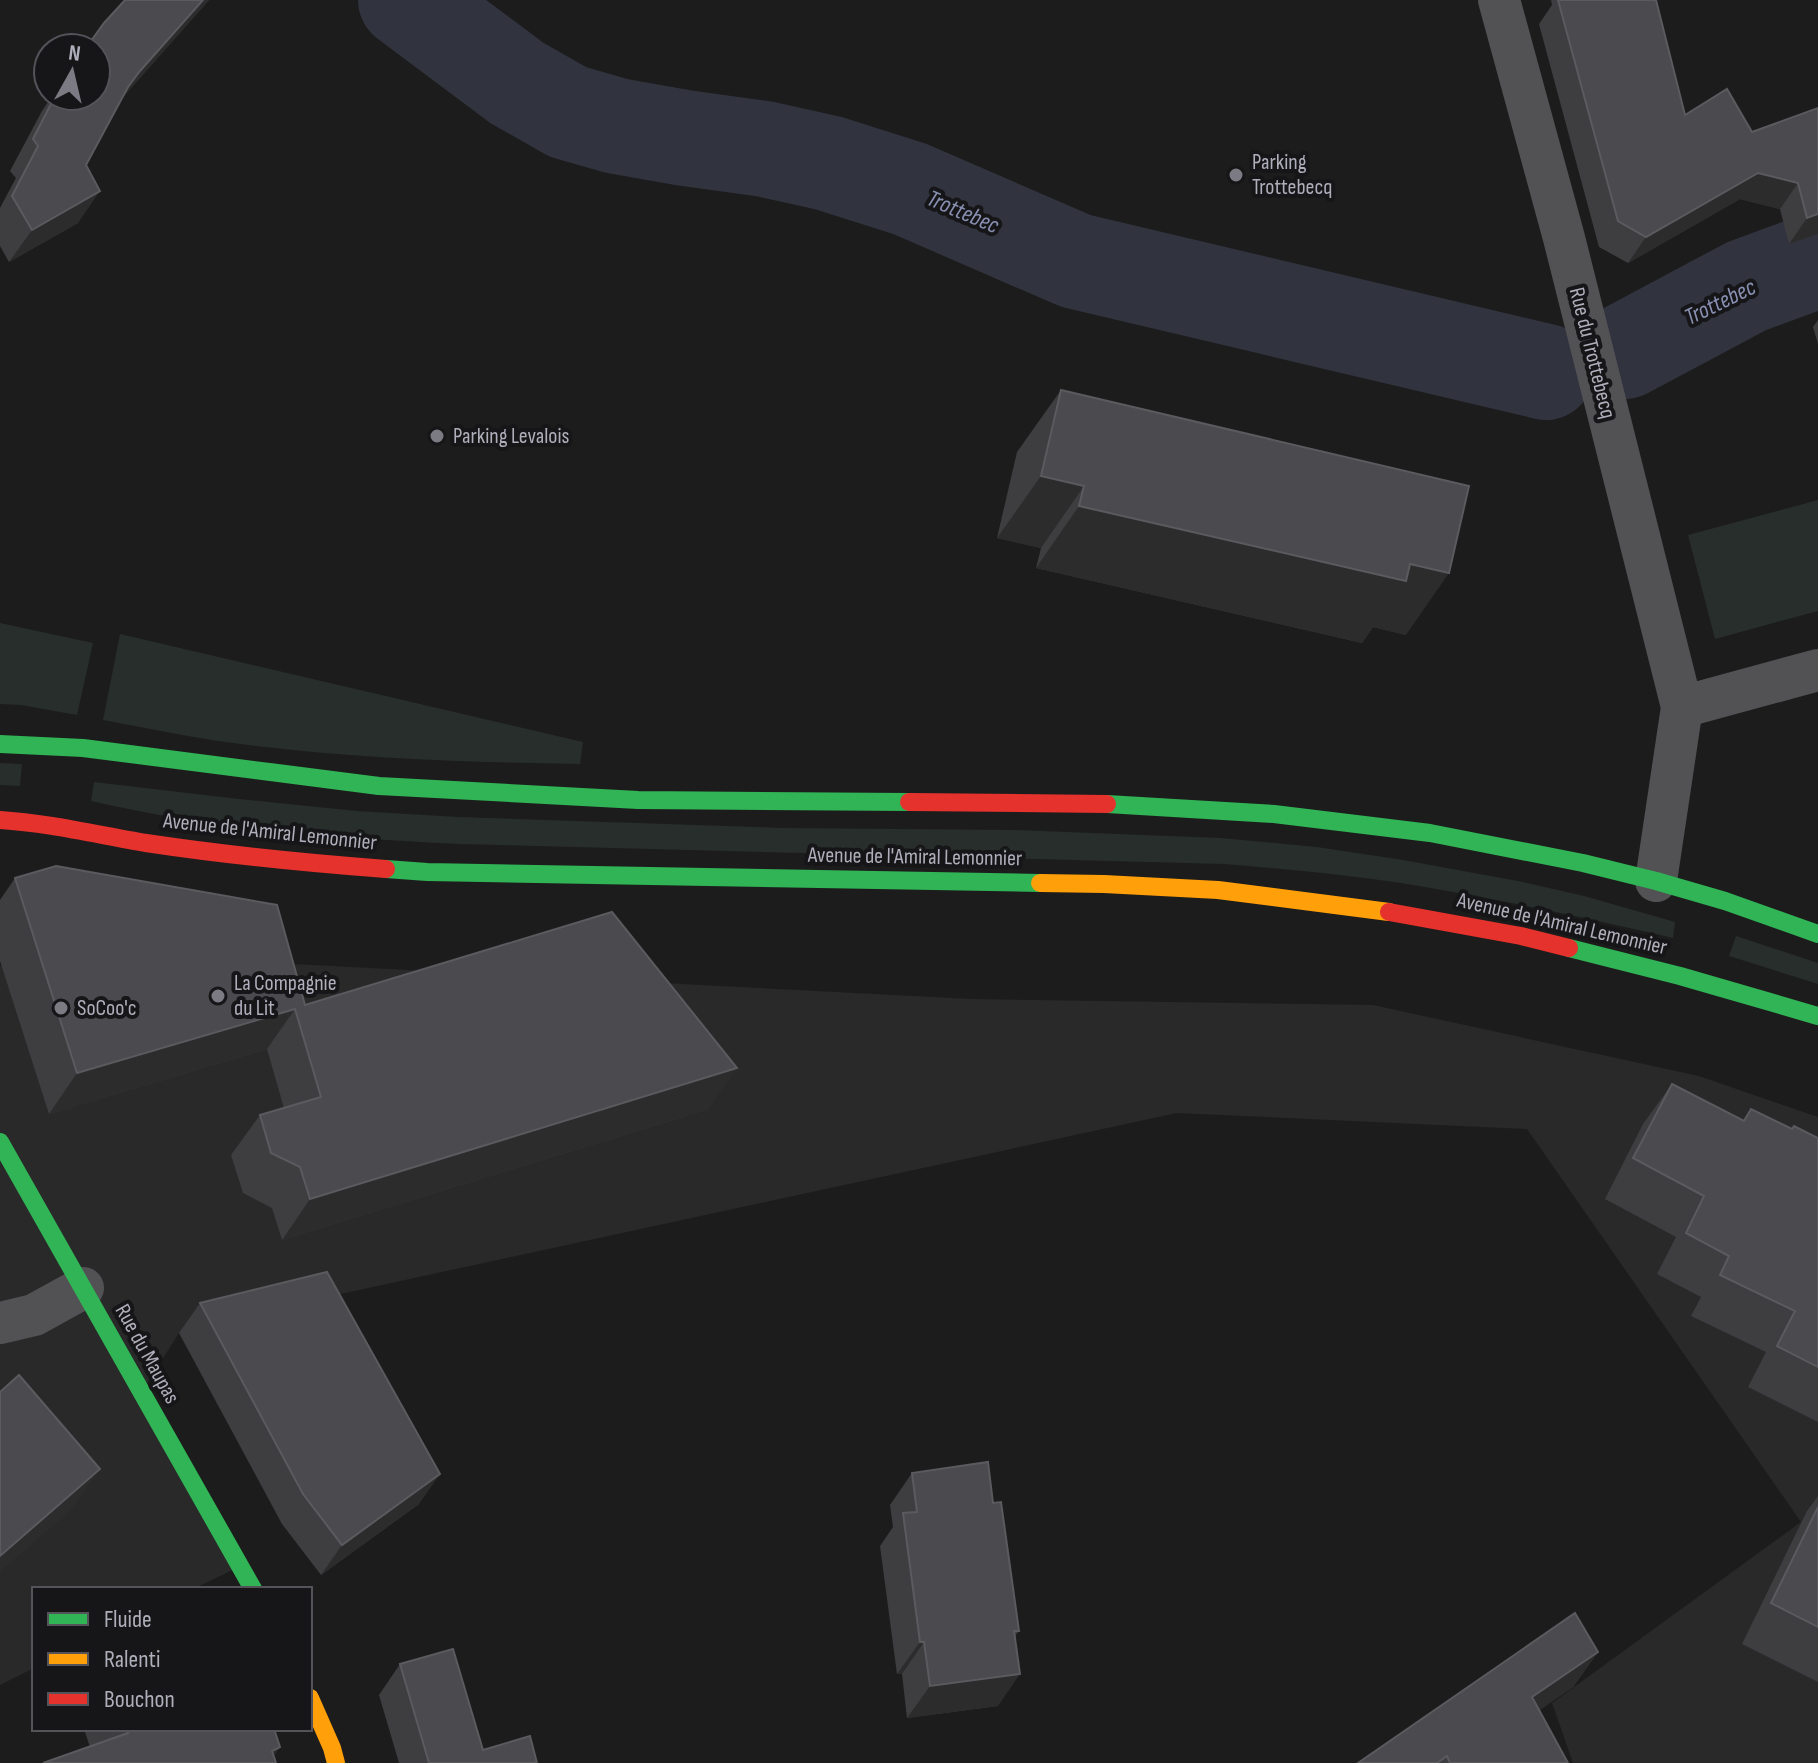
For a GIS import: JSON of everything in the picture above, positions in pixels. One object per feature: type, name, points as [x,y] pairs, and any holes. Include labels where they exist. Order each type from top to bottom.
[{"type":"main road","points":[[0,744],[83,748],[394,787],[638,800],[1086,803],[1274,814],[1430,833],[1553,857],[1725,901],[1818,934]]},
{"type":"main road","name":"Avenue de l'Amiral Lemonnier","points":[[0,820],[306,863],[427,872],[1104,884],[1218,890],[1377,910],[1521,936],[1680,976],[1818,1016]]},
{"type":"main road","name":"Rue du Maupas","points":[[0,1142],[252,1587]]},
{"type":"main road","points":[[312,1703],[336,1763]]},
{"type":"street","name":"Rue du Trottebecq","points":[[1499,0],[1564,238],[1682,707]]},
{"type":"street","points":[[1656,881],[1682,707],[1818,670]]},
{"type":"street","points":[[0,1323],[34,1315],[83,1288]]},
{"type":"shaded area","points":[[1818,500],[1818,611],[1715,639],[1688,535]]},
{"type":"shaded area","points":[[0,623],[93,643],[77,715],[0,704]]},
{"type":"shaded area","points":[[120,634],[583,742],[580,764],[444,760],[308,751],[218,741],[103,720]]},
{"type":"shaded area","points":[[0,763],[22,764],[20,786],[0,785]]},
{"type":"shaded area","points":[[94,782],[357,811],[459,817],[1221,838],[1317,847],[1518,881],[1675,922],[1673,938],[1538,908],[1401,883],[1224,864],[460,844],[321,835],[182,819],[91,801]]},
{"type":"shaded area","points":[[38,933],[235,961],[972,999],[1373,1005],[1699,1076],[1818,1117],[1818,1763],[1573,1763],[1552,1703],[1801,1522],[1527,1129],[1177,1113],[308,1301],[179,1333],[141,1393],[241,1566],[197,1587],[32,1587],[32,1669],[0,1685],[0,966]]},
{"type":"shaded area","points":[[1736,936],[1818,963],[1818,984],[1729,956]]},
{"type":"building","points":[[125,0],[203,0],[128,87],[86,165],[100,191],[32,230],[12,196],[38,146],[33,139],[47,112],[112,112],[112,32],[98,32]]},
{"type":"building","points":[[1558,0],[1656,0],[1685,115],[1727,89],[1752,132],[1818,108],[1818,214],[1807,218],[1798,183],[1758,173],[1646,237],[1618,221]]},
{"type":"building","points":[[1061,390],[1469,486],[1449,573],[1410,564],[1406,581],[1079,506],[1084,486],[1041,476]]},
{"type":"building","points":[[56,866],[277,905],[305,1005],[612,912],[737,1068],[310,1199],[300,1167],[271,1153],[260,1115],[321,1097],[295,1009],[77,1073],[15,878]]},
{"type":"building","points":[[1672,1084],[1744,1121],[1751,1109],[1818,1138],[1818,1367],[1777,1346],[1795,1311],[1720,1275],[1729,1256],[1686,1233],[1704,1196],[1633,1158]]},
{"type":"building","points":[[327,1272],[440,1474],[342,1545],[303,1494],[200,1303]]},
{"type":"building","points":[[19,1375],[100,1469],[0,1556],[0,1392]]},
{"type":"building","points":[[988,1462],[993,1503],[1001,1502],[1019,1631],[1014,1631],[1020,1674],[930,1686],[924,1642],[920,1642],[903,1513],[917,1512],[912,1473]]},
{"type":"building","points":[[1818,1507],[1818,1627],[1771,1603]]},
{"type":"building","points":[[1575,1613],[1598,1652],[1532,1697],[1568,1763],[1450,1763],[1447,1756],[1437,1763],[1358,1763]]},
{"type":"building","points":[[453,1649],[483,1750],[530,1736],[537,1763],[429,1763],[400,1664]]},
{"type":"building","points":[[275,1731],[280,1747],[272,1751],[276,1763],[43,1763],[128,1733]]},
{"type":"waterway","name":"Trottebec","points":[[406,0],[517,83],[568,112],[617,126],[765,149],[828,163],[910,189],[1076,261],[1546,372]]},
{"type":"waterway","name":"Trottebec","points":[[1625,351],[1747,286],[1818,260]]},
{"type":"traffic: fast","points":[[0,744],[83,748],[379,786],[638,800],[909,802]]},
{"type":"traffic: fast","points":[[1107,804],[1274,814],[1430,833],[1583,863],[1656,881],[1725,901],[1818,934]]},
{"type":"traffic: fast","points":[[386,869],[1040,883]]},
{"type":"traffic: fast","points":[[1569,948],[1818,1016]]},
{"type":"traffic: fast","points":[[0,1142],[252,1587]]},
{"type":"traffic: slow","points":[[1040,883],[1218,890],[1389,912]]},
{"type":"traffic: slow","points":[[312,1703],[336,1763]]},
{"type":"traffic: jam","points":[[909,802],[1107,804]]},
{"type":"traffic: jam","points":[[0,820],[206,851],[386,869]]},
{"type":"traffic: jam","points":[[1389,912],[1569,948]]},
{"type":"place","name":"Parking Trottebecq","points":[[1236,175]]},
{"type":"place","name":"Parking Levalois","points":[[437,436]]},
{"type":"place","name":"La Compagnie du Lit","points":[[218,996]]},
{"type":"place","name":"SoCoo'c","points":[[61,1008]]}]
